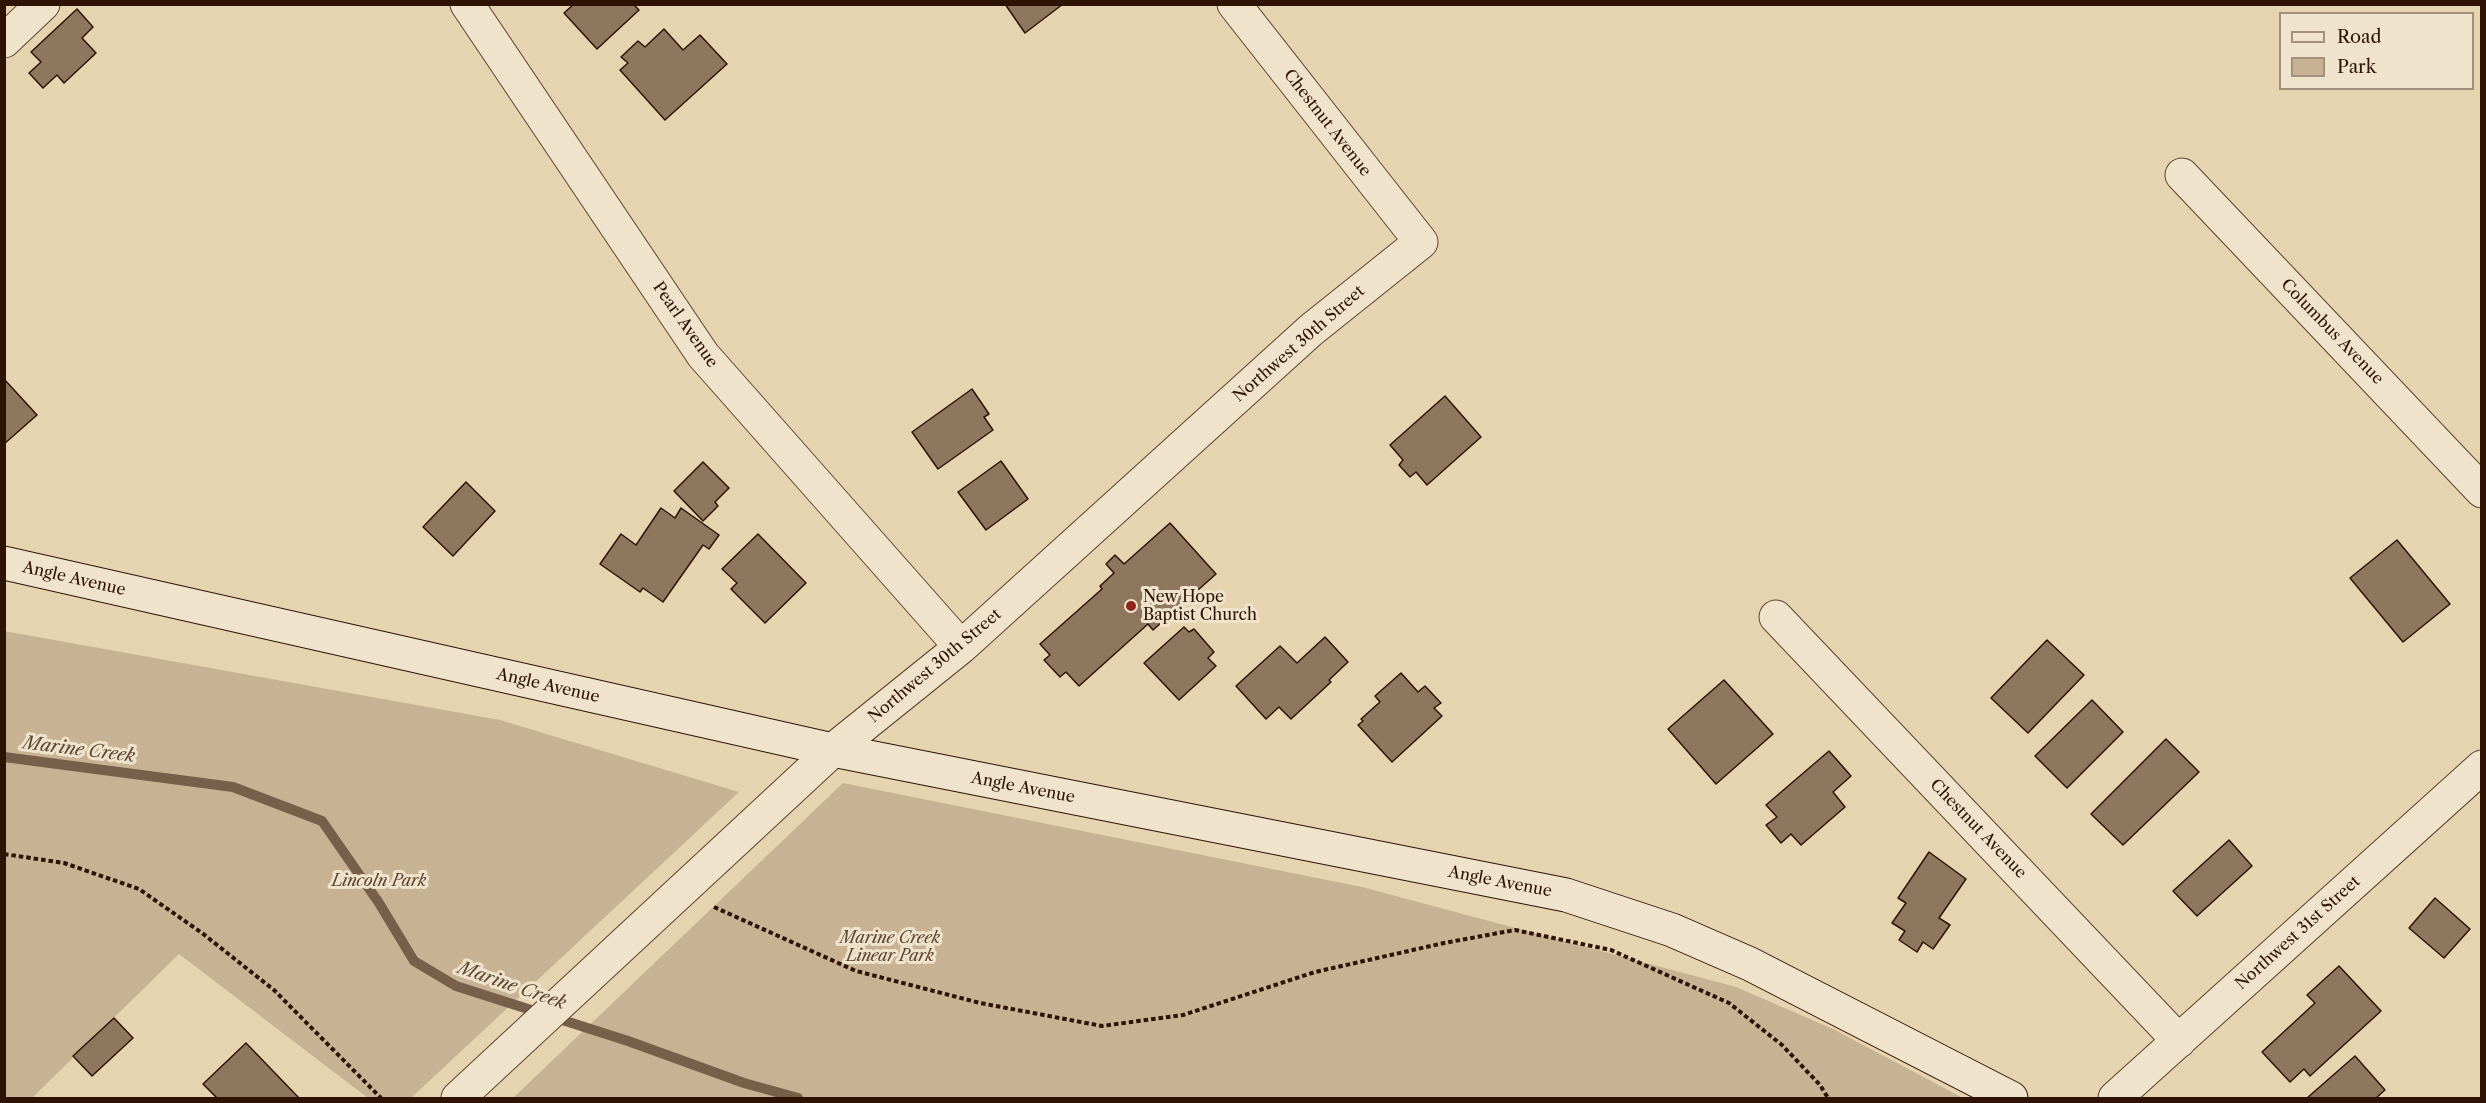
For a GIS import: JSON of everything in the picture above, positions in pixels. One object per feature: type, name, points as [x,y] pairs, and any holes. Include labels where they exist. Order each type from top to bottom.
[{"type":"street","points":[[4,41],[43,4]]},
{"type":"street","name":"Pearl Avenue","points":[[467,4],[703,355],[961,647]]},
{"type":"street","name":"Chestnut Avenue","points":[[1234,4],[1421,242]]},
{"type":"street","name":"Columbus Avenue","points":[[2182,175],[2481,491]]},
{"type":"street","name":"Northwest 30th Street","points":[[458,1098],[833,750],[961,647],[1311,330],[1421,242]]},
{"type":"street","name":"Angle Avenue","points":[[4,563],[833,750],[1566,895],[1672,930],[1750,964],[2011,1098]]},
{"type":"street","name":"Chestnut Avenue","points":[[1776,617],[2179,1041]]},
{"type":"street","name":"Northwest 31st Street","points":[[2115,1098],[2481,767]]},
{"type":"path","points":[[4,854],[64,863],[139,889],[202,933],[274,990],[381,1098]]},
{"type":"path","points":[[681,892],[856,972],[980,1003],[1102,1026],[1183,1015],[1315,972],[1443,943],[1515,930],[1611,950],[1729,1003],[1782,1045],[1820,1085],[1828,1098]]},
{"type":"green space","name":"Lincoln Park","points":[[4,631],[500,720],[739,792],[411,1098],[368,1098],[179,954],[32,1098],[5,1098]]},
{"type":"green space","name":"Marine Creek Linear Park","points":[[843,783],[1362,887],[1736,987],[1833,1029],[1963,1098],[513,1098]]},
{"type":"building","points":[[574,4],[633,4],[639,10],[597,49],[564,13]]},
{"type":"building","points":[[1005,4],[1063,4],[1025,33]]},
{"type":"building","points":[[77,9],[93,27],[82,38],[96,53],[64,83],[57,75],[43,88],[29,73],[41,62],[31,52]]},
{"type":"building","points":[[664,29],[683,50],[700,35],[727,64],[665,120],[620,70],[628,63],[621,57],[638,41],[645,47]]},
{"type":"building","points":[[4,379],[37,415],[4,444]]},
{"type":"building","points":[[972,389],[989,414],[984,417],[993,430],[938,469],[912,432]]},
{"type":"building","points":[[1445,396],[1481,437],[1427,485],[1416,472],[1410,477],[1399,465],[1403,460],[1390,445]]},
{"type":"building","points":[[1001,461],[1028,499],[986,530],[958,492]]},
{"type":"building","points":[[703,462],[729,488],[715,502],[718,506],[703,521],[674,491]]},
{"type":"building","points":[[466,482],[495,511],[453,556],[423,527]]},
{"type":"building","points":[[661,508],[675,518],[681,508],[719,535],[709,549],[703,545],[663,602],[643,588],[640,592],[600,564],[621,534],[636,545]]},
{"type":"building","name":"New Hope Baptist Church","points":[[1170,523],[1216,574],[1153,630],[1148,624],[1079,686],[1066,672],[1060,677],[1044,660],[1050,655],[1040,644],[1102,589],[1100,586],[1114,573],[1106,564],[1115,555],[1124,564]]},
{"type":"building","points":[[758,534],[806,583],[765,623],[731,589],[737,583],[722,569]]},
{"type":"building","points":[[2397,540],[2450,604],[2403,642],[2350,578]]},
{"type":"building","points":[[1184,627],[1189,632],[1194,629],[1214,652],[1208,658],[1216,666],[1179,700],[1144,663]]},
{"type":"building","points":[[1325,637],[1348,662],[1329,680],[1331,682],[1291,719],[1279,707],[1266,719],[1236,686],[1280,646],[1297,663]]},
{"type":"building","points":[[2047,640],[2084,675],[2028,733],[1991,698]]},
{"type":"building","points":[[1401,673],[1418,692],[1425,686],[1441,703],[1434,708],[1442,716],[1392,762],[1358,725],[1363,721],[1361,719],[1380,702],[1375,696]]},
{"type":"building","points":[[1724,680],[1773,734],[1716,784],[1668,729]]},
{"type":"building","points":[[2092,700],[2123,732],[2067,788],[2035,756]]},
{"type":"building","points":[[2166,739],[2199,772],[2123,845],[2091,814]]},
{"type":"building","points":[[1829,751],[1851,776],[1833,792],[1845,807],[1801,845],[1791,834],[1781,843],[1766,825],[1777,817],[1766,805]]},
{"type":"building","points":[[2229,840],[2252,866],[2197,916],[2173,891]]},
{"type":"building","points":[[1929,852],[1966,879],[1939,918],[1950,925],[1933,949],[1923,942],[1917,952],[1899,940],[1905,931],[1892,923],[1906,903],[1898,898]]},
{"type":"building","points":[[2435,898],[2470,929],[2444,958],[2409,928]]},
{"type":"building","points":[[2339,966],[2381,1011],[2310,1076],[2304,1069],[2290,1082],[2262,1052],[2315,1003],[2307,995]]},
{"type":"building","points":[[114,1018],[133,1038],[92,1076],[73,1056]]},
{"type":"building","points":[[246,1043],[299,1098],[217,1098],[203,1084]]},
{"type":"building","points":[[2355,1056],[2385,1090],[2376,1098],[2307,1098]]},
{"type":"waterway","name":"Marine Creek","points":[[4,757],[233,787],[322,821],[379,903],[414,961],[456,986],[628,1041],[744,1083],[798,1098]]},
{"type":"place","name":"New Hope Baptist Church","points":[[1131,606]]}]
